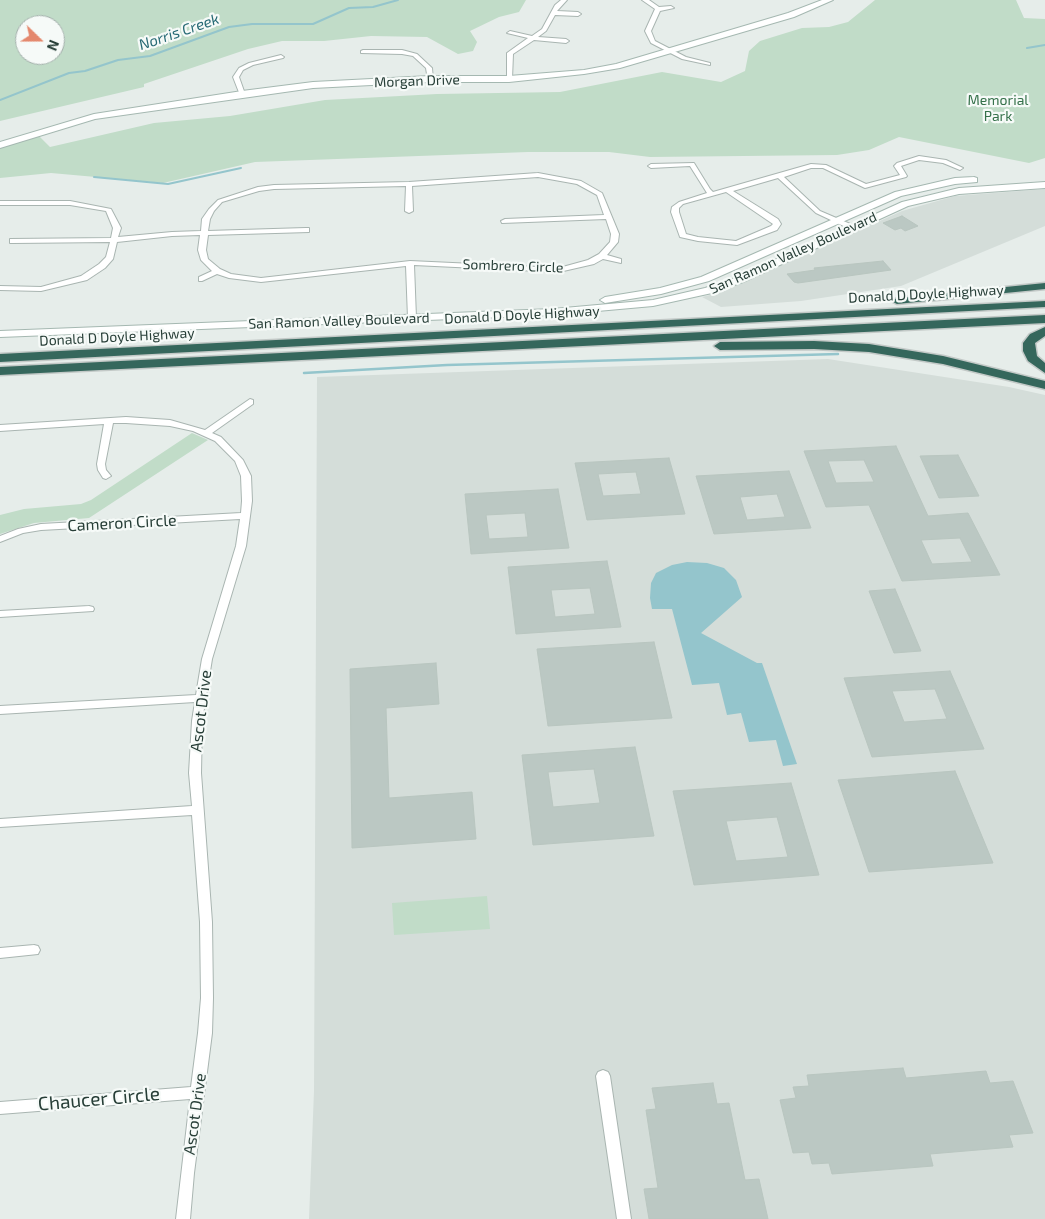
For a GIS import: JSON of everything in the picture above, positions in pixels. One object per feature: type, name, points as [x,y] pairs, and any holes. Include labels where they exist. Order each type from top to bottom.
[{"type":"highway","points":[[829,314],[851,306],[1045,286]]},
{"type":"highway","name":"Donald D Doyle Highway","points":[[0,358],[1045,304]]},
{"type":"highway","name":"Donald D Doyle Highway","points":[[0,371],[618,342],[1045,319]]},
{"type":"highway","points":[[1045,331],[1034,337],[1029,343],[1029,351],[1032,358],[1045,369]]},
{"type":"highway","points":[[618,342],[639,346],[814,345],[869,348],[943,360],[1045,385]]},
{"type":"main road","name":"Morgan Drive","points":[[0,145],[94,116],[313,85],[430,79],[509,79],[584,72],[617,66],[752,25],[806,11],[829,0]]},
{"type":"main road","name":"San Ramon Valley Boulevard","points":[[0,334],[411,313],[612,299],[676,288],[705,279],[898,194],[956,182],[1045,178]]},
{"type":"main road","points":[[966,190],[966,187],[990,183],[996,179]]},
{"type":"main road","name":"San Ramon Valley Boulevard","points":[[0,326],[616,308],[692,296],[738,280],[905,204],[966,190],[1045,185]]},
{"type":"street","points":[[509,79],[510,53],[544,30],[558,4],[564,0]]},
{"type":"street","points":[[645,0],[658,9],[672,8]]},
{"type":"street","points":[[658,9],[649,26],[648,36],[653,42],[668,51],[708,64]]},
{"type":"street","points":[[554,13],[578,14]]},
{"type":"street","points":[[510,33],[551,41],[566,41]]},
{"type":"street","points":[[363,52],[402,52],[415,56],[429,68],[430,79]]},
{"type":"street","points":[[242,94],[236,77],[241,69],[251,64],[281,57]]},
{"type":"street","points":[[727,190],[777,224],[774,228],[737,243],[698,239],[683,235],[676,207],[712,194],[811,166],[824,166],[865,186],[904,176],[897,166],[919,158],[944,161],[960,168]]},
{"type":"street","points":[[651,166],[692,164],[707,190],[712,194]]},
{"type":"street","points":[[202,279],[217,271],[205,260],[202,250],[204,232],[216,200],[244,192],[274,187],[410,184],[538,175],[579,182],[600,194],[615,234],[614,242],[602,256],[618,261]]},
{"type":"street","points":[[579,182],[588,176]]},
{"type":"street","points":[[779,176],[818,212],[852,228]]},
{"type":"street","points":[[409,212],[410,184]]},
{"type":"street","points":[[0,203],[70,203],[109,210],[116,206]]},
{"type":"street","points":[[0,288],[41,289],[87,280],[106,262],[114,240],[117,228],[109,210]]},
{"type":"street","points":[[505,221],[609,217]]},
{"type":"street","points":[[13,241],[114,240],[204,232],[306,230]]},
{"type":"street","name":"Sombrero Circle","points":[[217,271],[248,279],[271,280],[410,263],[558,270],[591,262],[602,256]]},
{"type":"street","points":[[410,263],[411,313]]},
{"type":"street","points":[[207,433],[250,402]]},
{"type":"street","name":"Ascot Drive","points":[[0,428],[140,420],[170,423],[207,433],[226,446],[244,467],[248,485],[246,516],[238,561],[207,659],[200,698],[196,743],[197,810],[208,964],[205,1033],[183,1219]]},
{"type":"street","points":[[106,476],[101,464],[109,421]]},
{"type":"street","name":"Cameron Circle","points":[[0,539],[21,531],[41,527],[246,516]]},
{"type":"street","points":[[0,614],[88,609]]},
{"type":"street","points":[[0,710],[200,698]]},
{"type":"street","points":[[0,823],[197,810]]},
{"type":"street","points":[[0,953],[34,950]]},
{"type":"street","points":[[603,1076],[624,1219]]},
{"type":"street","name":"Chaucer Circle","points":[[0,1108],[198,1092]]},
{"type":"shaded area","points":[[1045,189],[1045,226],[901,286],[801,301],[721,307],[702,297],[722,292],[902,211],[955,196]]},
{"type":"shaded area","points":[[828,359],[1009,387],[1045,395],[1045,1219],[309,1219],[314,1091],[317,377]]},
{"type":"green space","points":[[0,0],[526,0],[519,12],[499,17],[470,31],[477,42],[473,51],[458,54],[427,37],[371,36],[324,41],[282,41],[248,49],[144,84],[144,87],[0,121]]},
{"type":"green space","name":"Memorial Park","points":[[875,0],[1016,0],[1024,18],[1045,19],[1045,158],[1029,163],[899,137],[869,150],[837,155],[650,157],[609,152],[528,152],[255,162],[163,183],[51,173],[0,178],[0,148],[39,136],[50,147],[154,123],[230,116],[325,100],[437,94],[560,92],[662,72],[721,82],[745,71],[749,51],[760,41],[802,28],[829,27],[848,22]]},
{"type":"green space","points":[[192,433],[208,440],[89,518],[34,523],[0,534],[0,515],[24,509],[81,504],[91,500]]},
{"type":"green space","points":[[487,896],[490,929],[394,935],[392,903]]},
{"type":"water","points":[[687,562],[707,563],[724,568],[736,580],[742,597],[701,633],[757,663],[762,663],[797,764],[783,766],[776,740],[749,742],[741,713],[727,715],[719,683],[692,685],[672,609],[652,609],[650,598],[651,583],[656,573],[672,565]]},
{"type":"building","points":[[902,216],[918,226],[905,231],[901,228],[895,230],[883,223]]},
{"type":"building","points":[[883,261],[891,270],[798,283],[794,282],[787,274],[815,270],[814,268]]},
{"type":"building","points":[[896,446],[928,516],[968,513],[1000,575],[902,581],[869,505],[826,507],[804,451]],"holes":[[[864,460],[874,482],[836,483],[828,461]],[[960,538],[972,562],[932,564],[921,540]]]},
{"type":"building","points":[[958,455],[979,496],[939,498],[920,456]]},
{"type":"building","points":[[669,458],[685,514],[587,520],[575,463]],"holes":[[[636,472],[641,494],[603,496],[598,474]]]},
{"type":"building","points":[[789,471],[811,528],[714,534],[696,476]],"holes":[[[777,494],[785,517],[747,520],[740,497]]]},
{"type":"building","points":[[558,489],[569,548],[471,554],[465,494]],"holes":[[[525,513],[528,537],[489,539],[486,515]]]},
{"type":"building","points":[[607,561],[621,627],[516,634],[508,567]],"holes":[[[590,588],[595,614],[555,617],[551,590]]]},
{"type":"building","points":[[895,589],[921,651],[894,653],[869,591]]},
{"type":"building","points":[[654,642],[672,718],[548,726],[537,649]]},
{"type":"building","points":[[436,663],[439,704],[386,708],[389,798],[472,792],[476,839],[352,848],[350,669]]},
{"type":"building","points":[[950,671],[984,749],[872,757],[844,678]],"holes":[[[935,689],[947,719],[904,722],[892,691]]]},
{"type":"building","points":[[635,747],[654,836],[533,845],[522,755]],"holes":[[[594,769],[600,803],[553,807],[548,772]]]},
{"type":"building","points":[[955,771],[993,863],[869,872],[838,780]]},
{"type":"building","points":[[791,783],[819,875],[694,885],[673,791]],"holes":[[[777,817],[788,857],[736,861],[726,821]]]},
{"type":"building","points":[[903,1068],[906,1078],[986,1071],[990,1083],[1013,1081],[1033,1133],[1009,1135],[1013,1147],[930,1154],[933,1166],[832,1174],[829,1163],[812,1164],[809,1152],[793,1153],[780,1100],[796,1098],[793,1087],[809,1086],[807,1075]]},
{"type":"building","points":[[713,1083],[717,1104],[729,1103],[745,1180],[759,1179],[768,1219],[649,1219],[644,1189],[658,1188],[646,1110],[656,1109],[652,1088]]},
{"type":"waterway","name":"Norris Creek","points":[[0,100],[69,73],[85,71],[118,60],[150,56],[229,27],[252,24],[313,24],[349,8],[373,7],[398,0]]},
{"type":"waterway","points":[[1027,48],[1045,45]]},
{"type":"waterway","points":[[94,177],[168,184],[241,168]]},
{"type":"waterway","points":[[304,373],[447,365],[838,354]]}]
